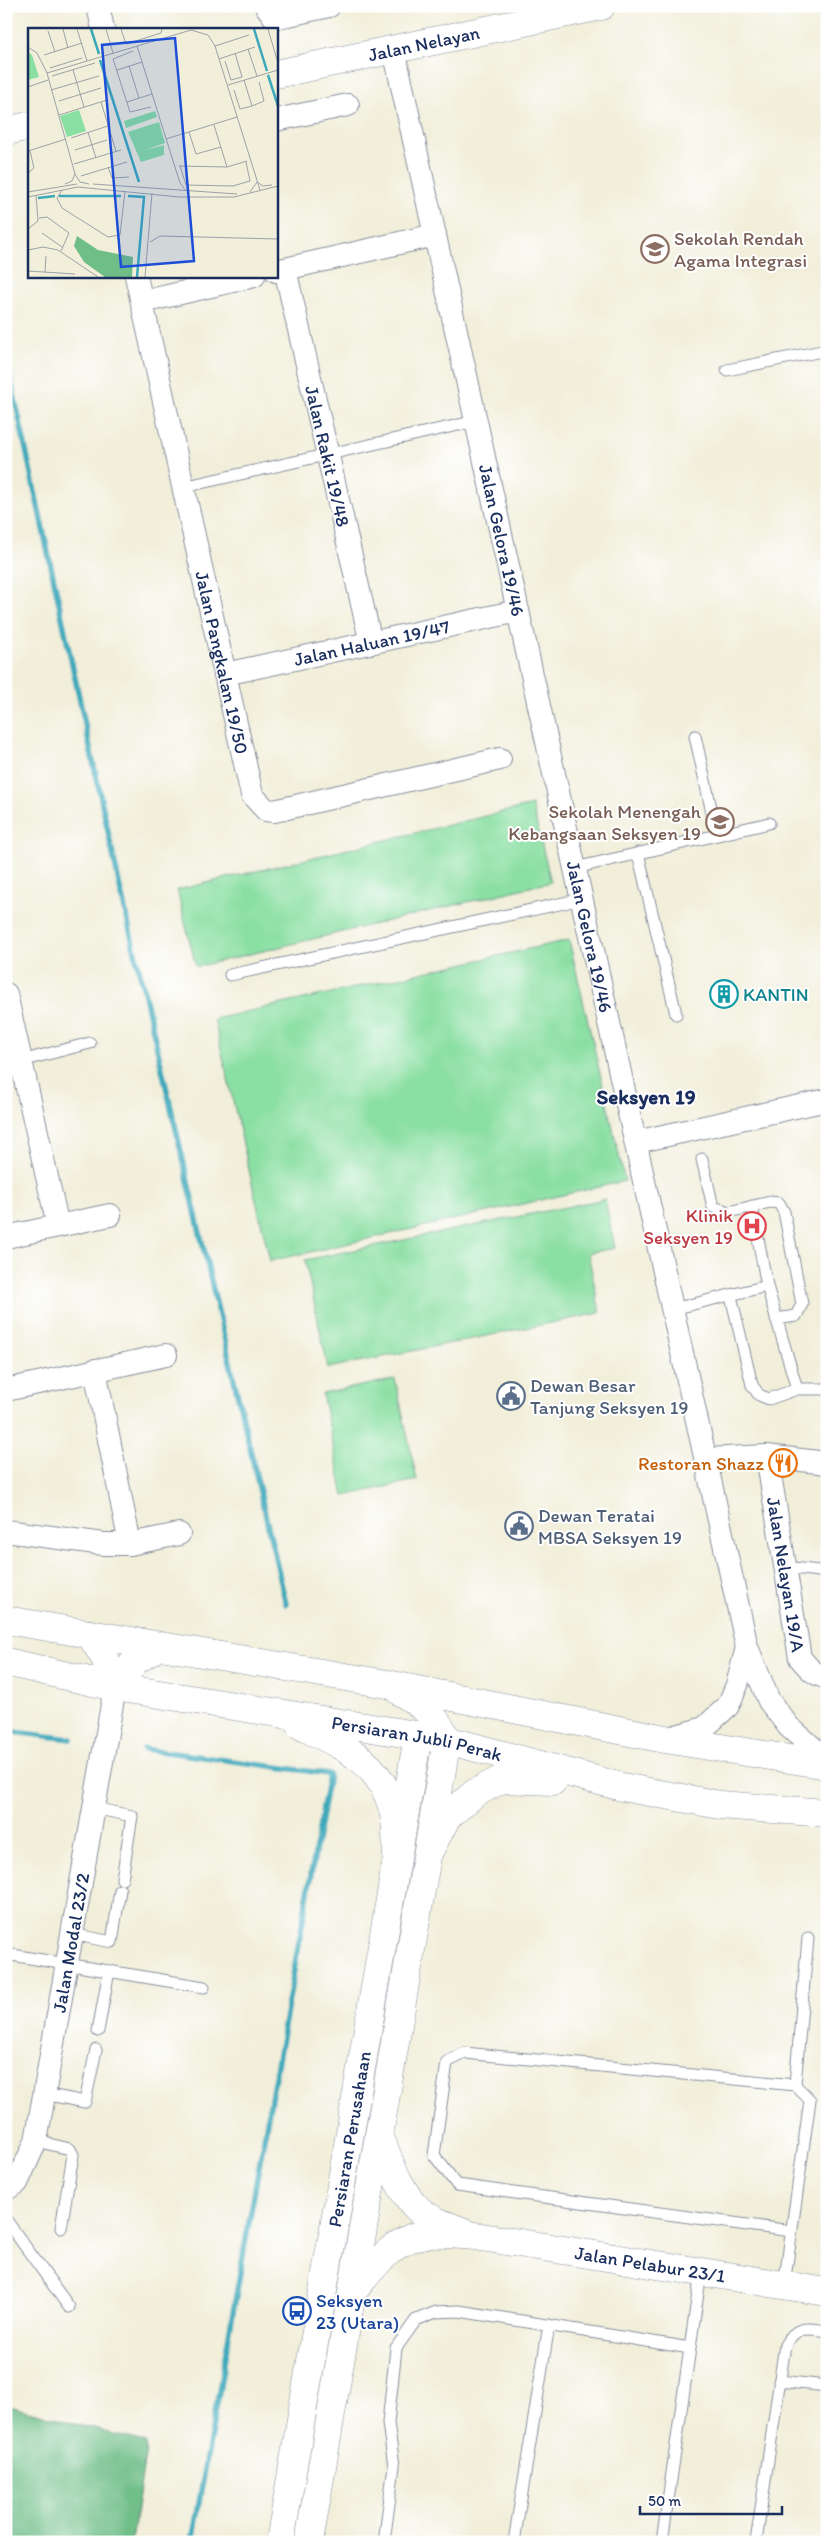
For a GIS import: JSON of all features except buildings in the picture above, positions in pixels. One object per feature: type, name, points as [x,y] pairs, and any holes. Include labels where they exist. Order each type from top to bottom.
[{"type":"main road","name":"Jalan Nelayan","points":[[278,74],[601,6]]},
{"type":"main road","points":[[6,131],[28,126]]},
{"type":"main road","points":[[6,1620],[387,1684],[665,1739],[827,1765]]},
{"type":"main road","points":[[90,1634],[105,1658],[115,1687]]},
{"type":"main road","points":[[115,1687],[135,1661],[159,1646]]},
{"type":"main road","name":"Persiaran Jubli Perak","points":[[6,1662],[115,1687],[269,1710],[433,1731],[622,1787],[720,1805],[827,1813]]},
{"type":"main road","points":[[387,1684],[422,1704],[433,1731],[480,1702]]},
{"type":"main road","points":[[269,1710],[339,1744],[366,1761],[384,1785],[393,1811],[398,1856]]},
{"type":"main road","name":"Persiaran Perusahaan","points":[[309,2542],[428,1853],[433,1731]]},
{"type":"main road","name":"Persiaran Perusahaan","points":[[280,2542],[398,1856],[433,1731]]},
{"type":"main road","points":[[428,1853],[447,1818],[475,1793],[502,1779],[528,1778],[622,1787]]},
{"type":"main road","name":"Jalan Pelabur 23/1","points":[[379,2135],[400,2183],[417,2208],[436,2221],[475,2236]]},
{"type":"main road","name":"Jalan Pelabur 23/1","points":[[352,2293],[377,2261],[402,2242],[426,2234],[475,2236],[827,2292]]},
{"type":"street","points":[[98,6],[103,28]]},
{"type":"street","points":[[271,12],[329,6]]},
{"type":"street","name":"Jalan Gelora 19/46","points":[[394,50],[747,1647],[769,1700],[789,1727],[827,1760]]},
{"type":"street","points":[[278,120],[348,105]]},
{"type":"street","points":[[280,270],[436,235]]},
{"type":"street","name":"Jalan Rakit 19/48","points":[[280,270],[328,455],[371,643]]},
{"type":"street","name":"Jalan Pangkalan 19/50","points":[[136,278],[252,795],[266,810],[274,811],[500,759]]},
{"type":"street","points":[[142,302],[245,278]]},
{"type":"street","name":"Jalan Haluan 19/47","points":[[225,674],[518,611]]},
{"type":"street","points":[[6,994],[58,1226]]},
{"type":"street","points":[[636,1142],[827,1100]]},
{"type":"street","points":[[6,1237],[110,1215]]},
{"type":"street","points":[[6,1390],[166,1355]]},
{"type":"street","points":[[95,1370],[130,1544]]},
{"type":"street","points":[[706,1459],[768,1456],[827,1463]]},
{"type":"street","name":"Jalan Nelayan 19/A","points":[[768,1456],[800,1658],[809,1669],[820,1676],[827,1677]]},
{"type":"street","points":[[6,1531],[104,1544],[130,1544],[179,1534]]},
{"type":"street","points":[[665,1739],[704,1728],[728,1706],[747,1647]]},
{"type":"street","name":"Jalan Modal 23/2","points":[[6,2189],[17,2183],[36,2141],[115,1687]]},
{"type":"lane","points":[[726,370],[827,350]]},
{"type":"lane","points":[[183,487],[476,421]]},
{"type":"lane","points":[[695,736],[717,835]]},
{"type":"lane","points":[[575,868],[769,823]]},
{"type":"lane","points":[[638,853],[676,1014]]},
{"type":"lane","points":[[230,976],[582,899]]},
{"type":"lane","points":[[21,1061],[90,1043]]},
{"type":"lane","points":[[702,1159],[713,1206],[729,1212],[770,1202],[779,1204],[784,1212],[802,1304],[796,1316],[776,1319]]},
{"type":"lane","points":[[752,1206],[767,1286],[797,1389]]},
{"type":"lane","points":[[673,1309],[767,1286]]},
{"type":"lane","points":[[731,1296],[752,1385],[760,1395],[769,1399],[797,1389],[827,1390]]},
{"type":"lane","points":[[785,1567],[827,1572]]},
{"type":"lane","points":[[72,1934],[112,1942],[132,1816],[94,1808]]},
{"type":"lane","points":[[795,2085],[808,1938]]},
{"type":"lane","points":[[6,1954],[204,1987]]},
{"type":"lane","points":[[98,2032],[109,1971]]},
{"type":"lane","points":[[44,2094],[86,2102],[96,2050]]},
{"type":"lane","points":[[784,2285],[810,2100],[795,2085],[465,2053],[447,2062],[434,2155],[457,2185],[791,2231]]},
{"type":"lane","points":[[36,2141],[70,2149],[73,2155],[62,2228]]},
{"type":"lane","points":[[6,2220],[69,2307]]},
{"type":"lane","points":[[662,2542],[701,2272]]},
{"type":"lane","points":[[384,2542],[394,2466],[388,2422],[396,2348],[416,2320],[436,2312],[459,2311],[690,2348]]},
{"type":"lane","points":[[514,2542],[548,2325]]},
{"type":"lane","points":[[756,2542],[785,2345],[792,2333],[806,2328],[827,2332]]},
{"type":"lane","points":[[779,2381],[827,2386]]},
{"type":"green space","points":[[532,805],[551,882],[196,967],[177,890]]},
{"type":"green space","points":[[569,940],[625,1181],[270,1261],[214,1019]]},
{"type":"green space","points":[[605,1199],[615,1248],[588,1253],[600,1313],[328,1368],[305,1260]]},
{"type":"green space","points":[[395,1379],[417,1480],[344,1496],[322,1394]]},
{"type":"green space","points":[[6,2405],[147,2443],[132,2542],[6,2542]]},
{"type":"waterway","points":[[6,357],[121,892],[286,1604]]},
{"type":"waterway","points":[[6,1731],[71,1739]]},
{"type":"waterway","points":[[144,1749],[329,1774],[192,2542]]},
{"type":"place","name":"Sekolah Rendah Agama Integrasi","points":[[655,249]]},
{"type":"place","name":"Sekolah Menengah Kebangsaan Seksyen 19","points":[[720,822]]},
{"type":"place","name":"KANTIN","points":[[724,994]]},
{"type":"place","name":"Klinik Seksyen 19","points":[[752,1226]]},
{"type":"place","name":"Dewan Besar Tanjung Seksyen 19","points":[[511,1396]]},
{"type":"place","name":"Restoran Shazz","points":[[783,1463]]},
{"type":"place","name":"Dewan Teratai MBSA Seksyen 19","points":[[519,1526]]},
{"type":"place","name":"Seksyen 23 (Utara)","points":[[297,2311]]},
{"type":"district","name":"Seksyen 19","points":[[646,1097]]}]
